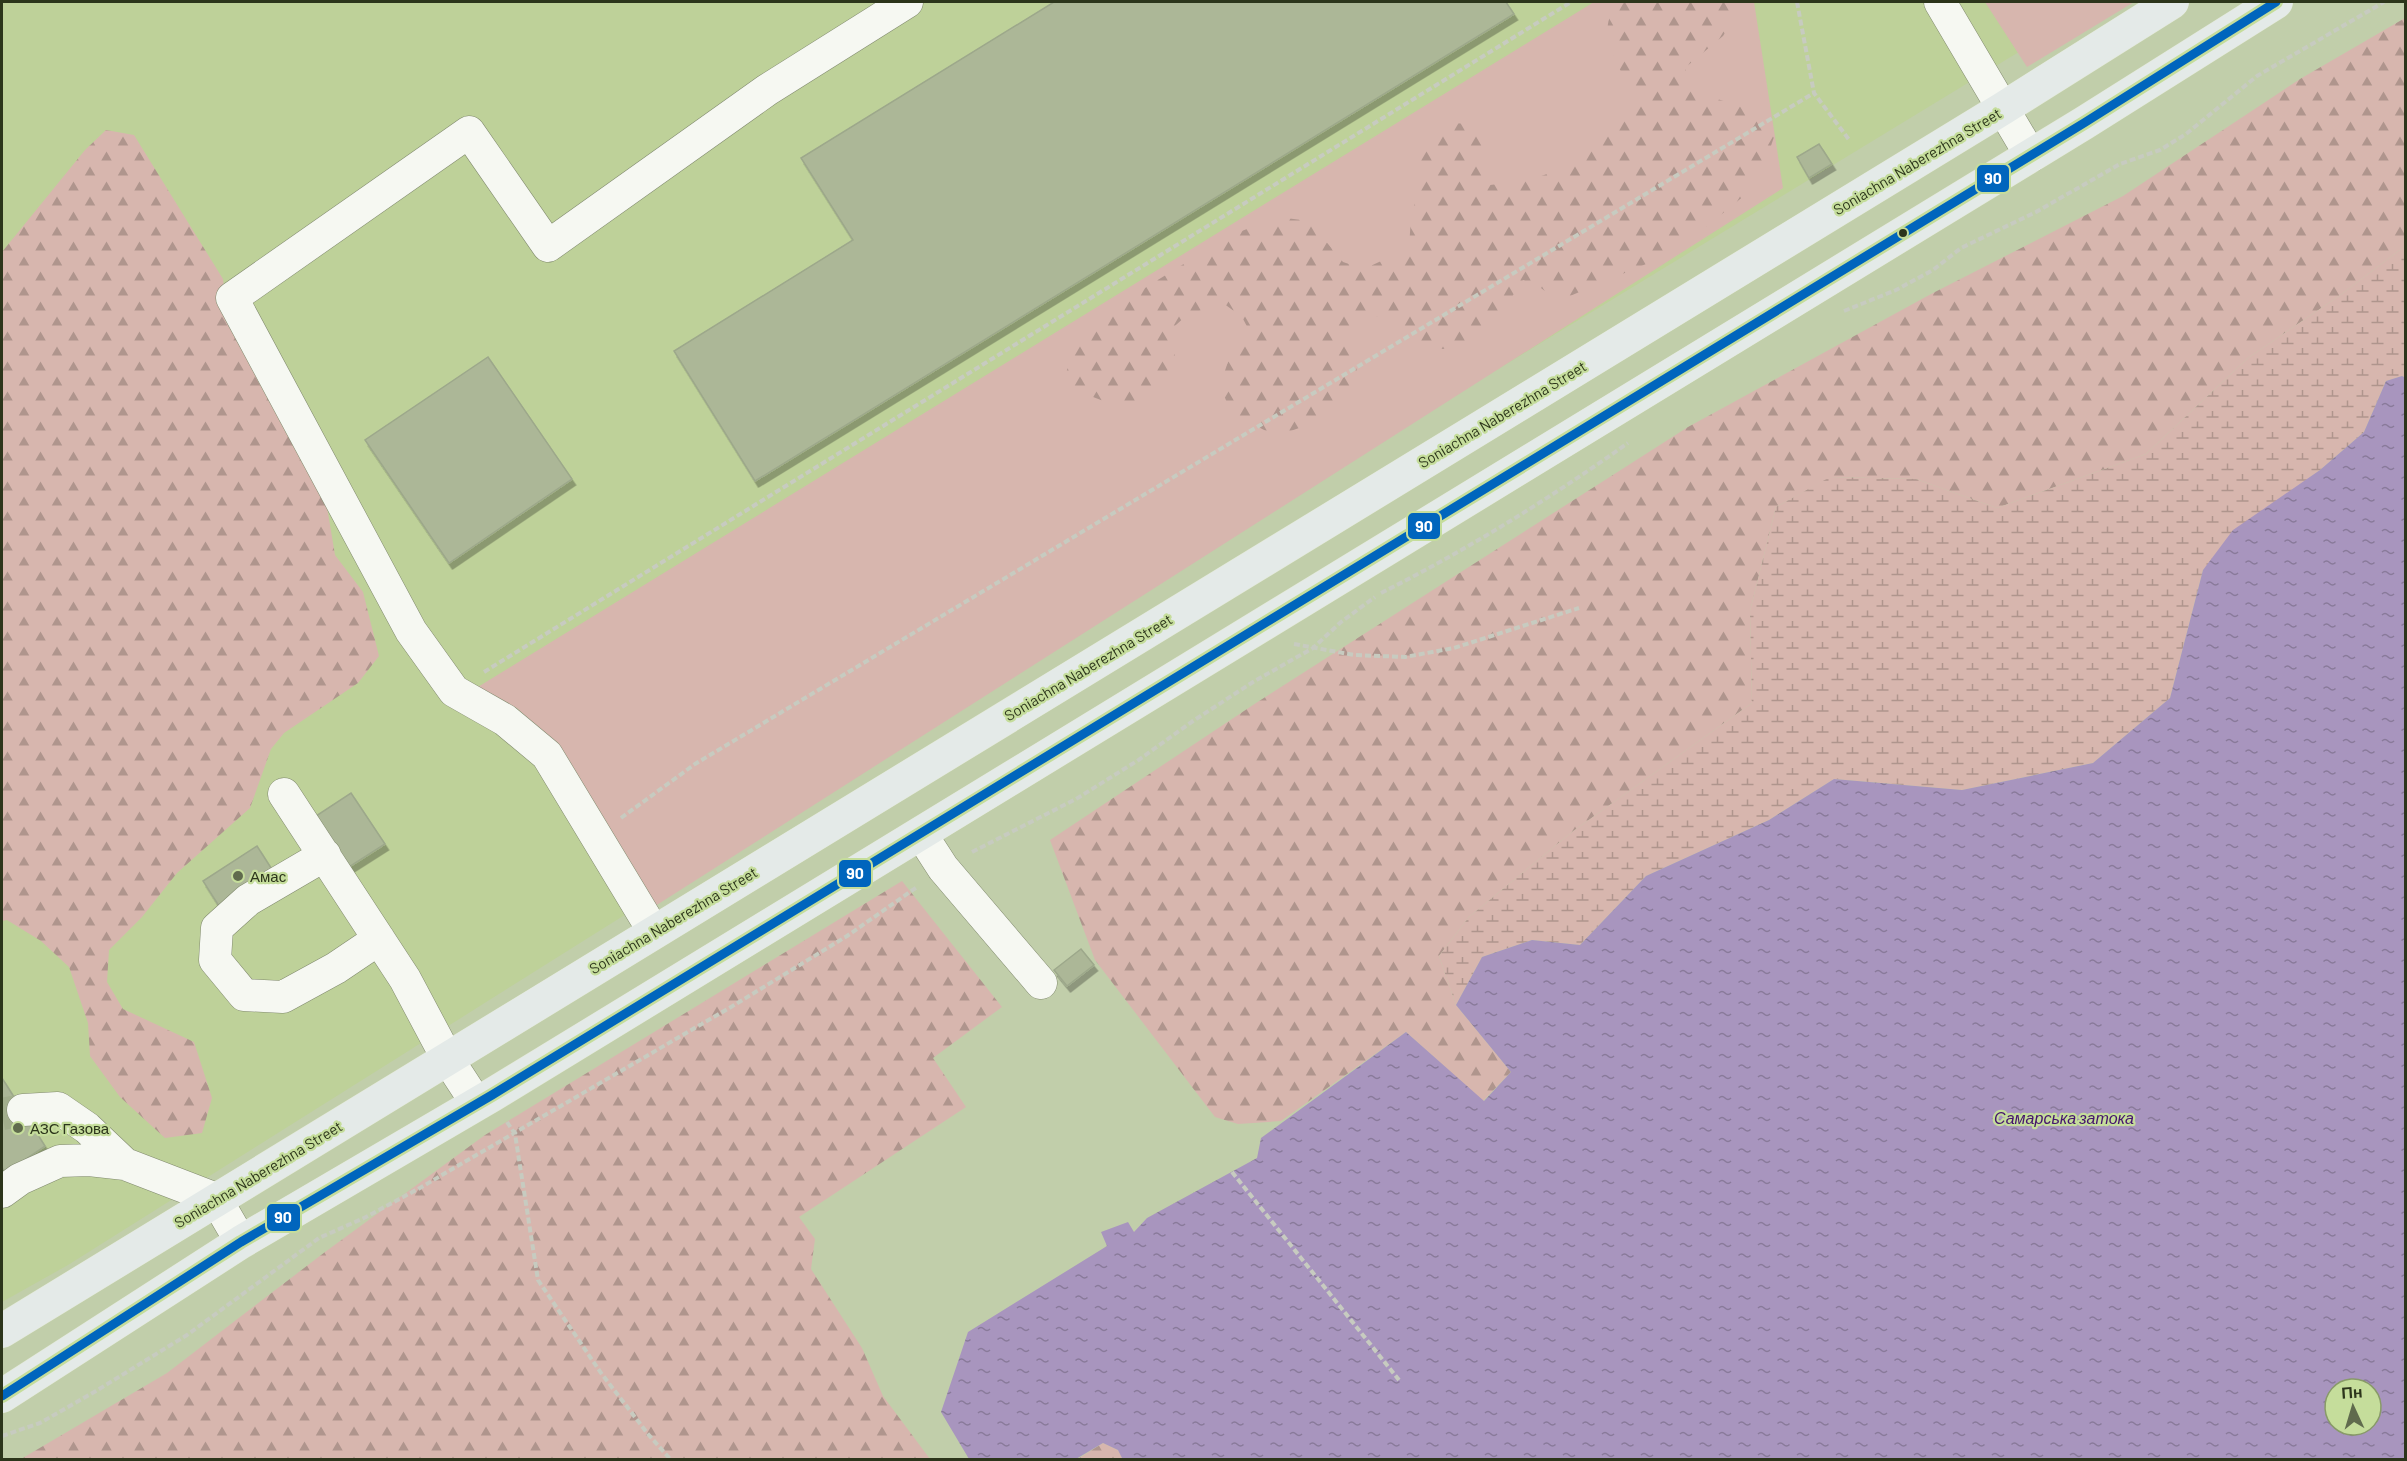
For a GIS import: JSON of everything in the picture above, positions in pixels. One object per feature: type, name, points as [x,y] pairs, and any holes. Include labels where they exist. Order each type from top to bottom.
[{"type":"main road","name":"Soniachna Naberezhna Street","points":[[2,1331],[2002,109],[2172,2]]},
{"type":"main road","points":[[2,1396],[241,1242],[484,1099],[921,834],[2031,156],[2276,2]]},
{"type":"lane","points":[[654,932],[548,754],[505,720],[454,691],[411,631],[232,298],[469,132],[548,246],[767,90],[907,2]]},
{"type":"lane","points":[[1940,2],[2031,156]]},
{"type":"lane","points":[[284,794],[405,979],[447,1058],[484,1099]]},
{"type":"lane","points":[[921,834],[943,868],[1041,983]]},
{"type":"lane","points":[[325,855],[248,900],[217,928],[215,960],[244,995],[283,997],[336,968],[379,939]]},
{"type":"lane","points":[[22,1110],[58,1108],[87,1128],[125,1164]]},
{"type":"lane","points":[[2,1192],[20,1179],[60,1161],[90,1160],[125,1164],[216,1199],[241,1242]]},
{"type":"path","points":[[454,691],[1570,2]]},
{"type":"path","points":[[1797,2],[1814,93],[1850,141]]},
{"type":"path","points":[[1836,314],[1896,290],[1933,270],[1961,248],[2036,212],[2120,164],[2160,150],[2194,128],[2257,76],[2384,2]]},
{"type":"path","points":[[596,836],[695,764],[1814,93]]},
{"type":"path","points":[[2,1436],[40,1422],[96,1391],[187,1335],[319,1238],[418,1190],[515,1134],[847,936],[943,868],[1076,799],[1137,761],[1192,721],[1253,682],[1313,648],[1341,622],[1378,595],[1445,561],[1585,473],[1630,441]]},
{"type":"path","points":[[1246,635],[1354,655],[1405,657],[1454,648],[1579,608]]},
{"type":"path","points":[[484,1099],[515,1134],[538,1280],[601,1373],[671,1460]]},
{"type":"path","points":[[1232,1172],[1399,1380]]},
{"type":"shaded area","points":[[2,2],[2101,2],[1342,464],[68,1265],[2,1302]]},
{"type":"green space","points":[[1594,2],[1754,2],[1783,188],[652,908],[557,751],[518,709],[473,690]]},
{"type":"green space","points":[[1625,2],[1732,2],[1733,20],[1723,36],[1686,67],[1686,82],[1696,92],[1754,111],[1774,137],[1762,172],[1745,195],[1689,241],[1658,259],[1558,301],[1541,288],[1523,280],[1495,323],[1466,348],[1439,349],[1415,344],[1396,332],[1386,315],[1365,319],[1353,334],[1360,386],[1328,418],[1276,436],[1231,413],[1220,385],[1229,359],[1251,334],[1242,317],[1223,303],[1187,315],[1167,333],[1175,356],[1168,385],[1138,405],[1106,402],[1075,390],[1066,373],[1073,353],[1114,307],[1229,236],[1278,217],[1309,221],[1343,262],[1364,269],[1409,248],[1411,217],[1422,178],[1416,157],[1425,137],[1450,123],[1475,124],[1485,151],[1490,185],[1530,180],[1561,169],[1612,133],[1636,100],[1620,70],[1608,35],[1611,15]]},
{"type":"green space","points":[[1985,2],[2134,2],[2027,67]]},
{"type":"green space","points":[[2405,18],[2405,246],[2339,296],[2248,358],[2146,454],[1997,508],[1916,479],[1831,477],[1776,507],[1750,611],[1752,703],[1572,832],[1469,917],[1439,956],[1456,1005],[1511,1072],[1483,1101],[1406,1032],[1281,1121],[1238,1124],[1215,1117],[1095,960],[1050,840],[1256,703],[1688,427],[1931,294],[2123,196],[2300,79]]},
{"type":"green space","points":[[106,130],[134,135],[223,279],[228,317],[326,501],[335,555],[363,592],[379,656],[358,683],[284,733],[271,749],[250,808],[177,873],[142,917],[109,950],[107,982],[123,1009],[194,1042],[212,1098],[202,1133],[165,1138],[120,1097],[90,1056],[88,1023],[69,967],[41,941],[7,920],[2,921],[2,252],[85,150]]},
{"type":"green space","points":[[2405,246],[2405,378],[2402,376],[2386,381],[2364,432],[2320,470],[2282,498],[2203,570],[2170,698],[2093,763],[1962,790],[1834,779],[1769,820],[1646,876],[1580,945],[1532,940],[1482,957],[1456,1005],[1439,956],[1469,917],[1572,832],[1752,703],[1750,611],[1776,507],[1830,477],[1916,479],[1997,508],[2146,454],[2248,358],[2339,296]]},
{"type":"green space","points":[[902,881],[1002,1007],[933,1058],[966,1107],[799,1217],[815,1239],[811,1269],[862,1348],[883,1396],[930,1459],[21,1459],[167,1373],[325,1252],[485,1135]]},
{"type":"green space","points":[[1103,1443],[1118,1450],[1123,1459],[1076,1460]]},
{"type":"water","name":"Самарська затока","points":[[2402,376],[2406,378],[2405,1459],[1123,1460],[1118,1450],[1103,1443],[1076,1459],[969,1459],[941,1412],[968,1332],[1107,1246],[1101,1232],[1128,1222],[1134,1232],[1147,1218],[1257,1158],[1261,1138],[1406,1032],[1484,1101],[1511,1072],[1456,1005],[1482,957],[1532,940],[1580,945],[1646,876],[1769,820],[1834,779],[1962,790],[2093,763],[2170,698],[2203,570],[2233,530],[2320,470],[2364,432],[2386,381]]},
{"type":"building","points":[[1054,2],[1506,2],[1514,14],[755,481],[674,351],[853,240],[801,158]]},
{"type":"building","points":[[1819,144],[1832,164],[1809,178],[1797,157]]},
{"type":"building","points":[[488,357],[572,479],[449,563],[365,440]]},
{"type":"building","points":[[351,793],[385,844],[349,867],[316,816]]},
{"type":"building","name":"Амас","points":[[257,846],[273,871],[219,906],[203,881]]},
{"type":"building","points":[[1081,949],[1094,965],[1067,986],[1054,970]]},
{"type":"building","name":"АЗС Газова","points":[[2,1078],[45,1146],[5,1173],[2,1167]]},
{"type":"tunnel","points":[[2,1114],[23,1110]]},
{"type":"transit line","name":"90","points":[[2,1396],[241,1242],[492,1095],[2084,123],[2276,2]]},
{"type":"place","name":"Амас","points":[[238,876]]},
{"type":"place","name":"АЗС Газова","points":[[18,1128]]}]
